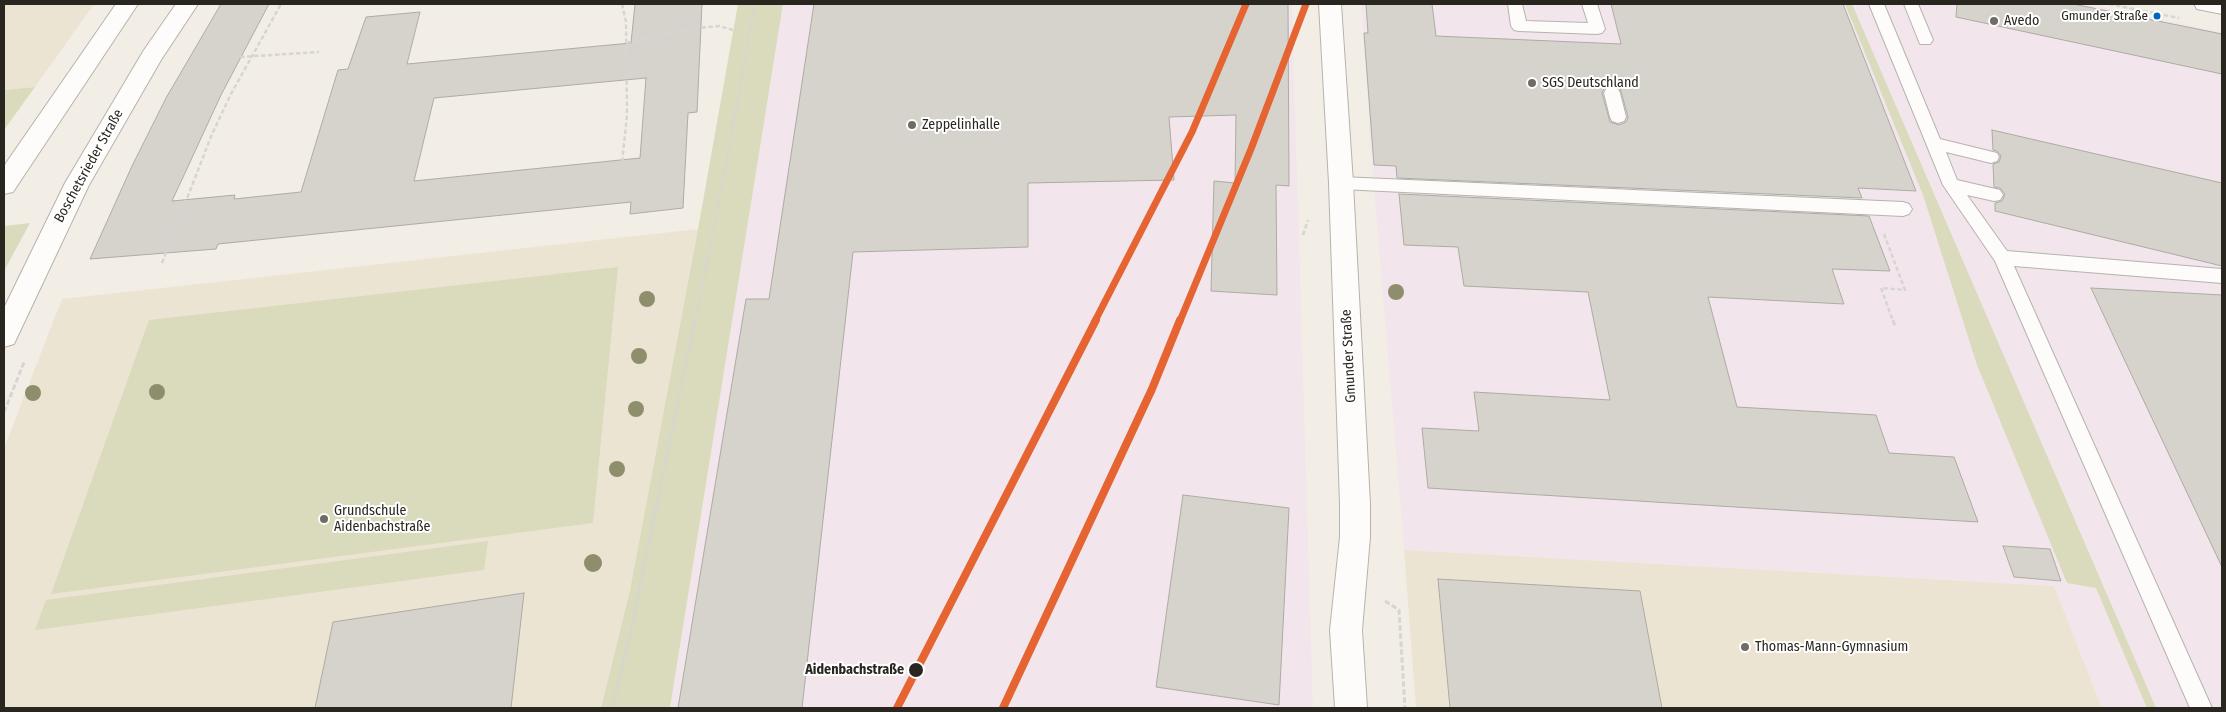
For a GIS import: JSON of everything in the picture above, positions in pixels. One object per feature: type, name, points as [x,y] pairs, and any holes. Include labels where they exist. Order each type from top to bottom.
[{"type":"street","points":[[4,185],[127,4]]},
{"type":"street","name":"Boschetsrieder Straße","points":[[4,336],[77,183],[152,56],[187,4]]},
{"type":"street","name":"Gmunder Straße","points":[[1330,4],[1341,183],[1355,504],[1346,630],[1351,708]]},
{"type":"street","points":[[2206,4],[2222,7]]},
{"type":"lane","points":[[1515,4],[1519,26],[1598,36],[1590,4]]},
{"type":"lane","points":[[1876,4],[1951,185],[2002,258],[2201,708]]},
{"type":"lane","points":[[1911,4],[1925,40]]},
{"type":"lane","points":[[1612,92],[1618,117]]},
{"type":"lane","points":[[1933,143],[1990,157]]},
{"type":"lane","points":[[1341,183],[1903,209]]},
{"type":"lane","points":[[1951,185],[1994,195]]},
{"type":"lane","points":[[2002,258],[2222,276]]},
{"type":"path","points":[[162,263],[212,134],[231,94],[281,4]]},
{"type":"path","points":[[622,4],[626,22],[627,115],[622,163]]},
{"type":"path","points":[[612,708],[631,630],[712,239],[755,4]]},
{"type":"path","points":[[2108,4],[2184,19]]},
{"type":"path","points":[[626,43],[700,28],[719,26],[733,30]]},
{"type":"path","points":[[240,57],[319,52]]},
{"type":"path","points":[[1874,207],[1905,290],[1881,288],[1895,326]]},
{"type":"path","points":[[1351,577],[1399,610],[1405,708]]},
{"type":"shaded area","points":[[4,4],[94,4],[35,87],[4,90]]},
{"type":"shaded area","points":[[783,4],[1292,4],[1313,708],[670,708]]},
{"type":"shaded area","points":[[1361,4],[2086,4],[2222,32],[2222,708],[2102,708],[2054,586],[1404,550],[1372,166]]},
{"type":"shaded area","name":"Grundschule Aidenbachstraße","points":[[698,229],[630,590],[601,708],[4,708],[4,448],[62,299]]},
{"type":"shaded area","name":"Thomas-Mann-Gymnasium","points":[[1404,550],[2054,586],[2102,708],[1416,708]]},
{"type":"green space","points":[[738,4],[783,4],[670,708],[601,708],[630,590]]},
{"type":"green space","points":[[1845,4],[1852,4],[2156,708],[2147,708],[2096,588],[2067,583],[1977,365],[1923,195]]},
{"type":"green space","points":[[35,87],[4,130],[4,90]]},
{"type":"green space","points":[[30,223],[4,271],[4,226]]},
{"type":"green space","points":[[618,267],[593,523],[51,594],[149,320]]},
{"type":"green space","points":[[488,541],[484,570],[35,630],[46,600]]},
{"type":"building","points":[[221,4],[269,4],[221,95],[172,201],[235,195],[234,199],[301,192],[338,70],[348,69],[366,17],[420,12],[407,64],[631,43],[635,4],[702,4],[697,112],[688,113],[683,208],[630,214],[631,202],[218,244],[216,249],[90,259],[132,166],[166,98]],"holes":[[[646,78],[640,158],[414,181],[434,98]]]},
{"type":"building","points":[[814,4],[1288,4],[1289,186],[1276,185],[1277,295],[1211,291],[1214,181],[1235,183],[1236,115],[1169,117],[1174,180],[1028,183],[1028,247],[853,252],[802,708],[678,708],[746,299],[769,299]]},
{"type":"building","points":[[1366,4],[1432,4],[1436,36],[1621,44],[1611,4],[1843,4],[1916,191],[1858,188],[1862,198],[1397,178],[1396,166],[1374,165],[1364,33],[1368,33]],"holes":[[[1611,85],[1620,88],[1628,117],[1626,122],[1619,125],[1610,122],[1602,93],[1604,88]]]},
{"type":"building","points":[[1957,4],[2073,4],[2222,34],[2222,74],[1956,17]]},
{"type":"building","points":[[1992,130],[2222,183],[2222,266],[1995,211],[1995,203],[2002,201],[2005,194],[2000,188],[1994,187],[1993,164],[1999,162],[2001,156],[1997,151],[1993,150]]},
{"type":"building","points":[[1399,194],[1869,216],[1890,271],[1832,269],[1844,304],[1708,297],[1737,407],[1876,415],[1889,453],[1954,457],[1978,522],[1428,488],[1422,428],[1479,431],[1474,392],[1610,400],[1588,292],[1464,286],[1458,247],[1404,245]]},
{"type":"building","points":[[2091,288],[2222,295],[2222,567],[2125,361]]},
{"type":"building","points":[[1183,495],[1289,508],[1279,705],[1156,687]]},
{"type":"building","points":[[2003,546],[2050,549],[2061,581],[2014,577]]},
{"type":"building","points":[[1438,579],[1640,591],[1662,708],[1450,708]]},
{"type":"building","points":[[524,593],[511,708],[315,708],[333,622]]},
{"type":"transit line","points":[[897,708],[1192,132],[1246,4]]},
{"type":"transit line","points":[[1003,708],[1152,389],[1251,149],[1306,4]]},
{"type":"place","name":"Gmunder Straße","points":[[2157,16]]},
{"type":"place","name":"Avedo","points":[[1994,21]]},
{"type":"place","name":"SGS Deutschland","points":[[1532,83]]},
{"type":"place","name":"Zeppelinhalle","points":[[912,125]]},
{"type":"place","name":"Grundschule Aidenbachstraße","points":[[324,519]]},
{"type":"place","name":"Thomas-Mann-Gymnasium","points":[[1745,647]]},
{"type":"place","name":"Aidenbachstraße","points":[[916,670]]}]
